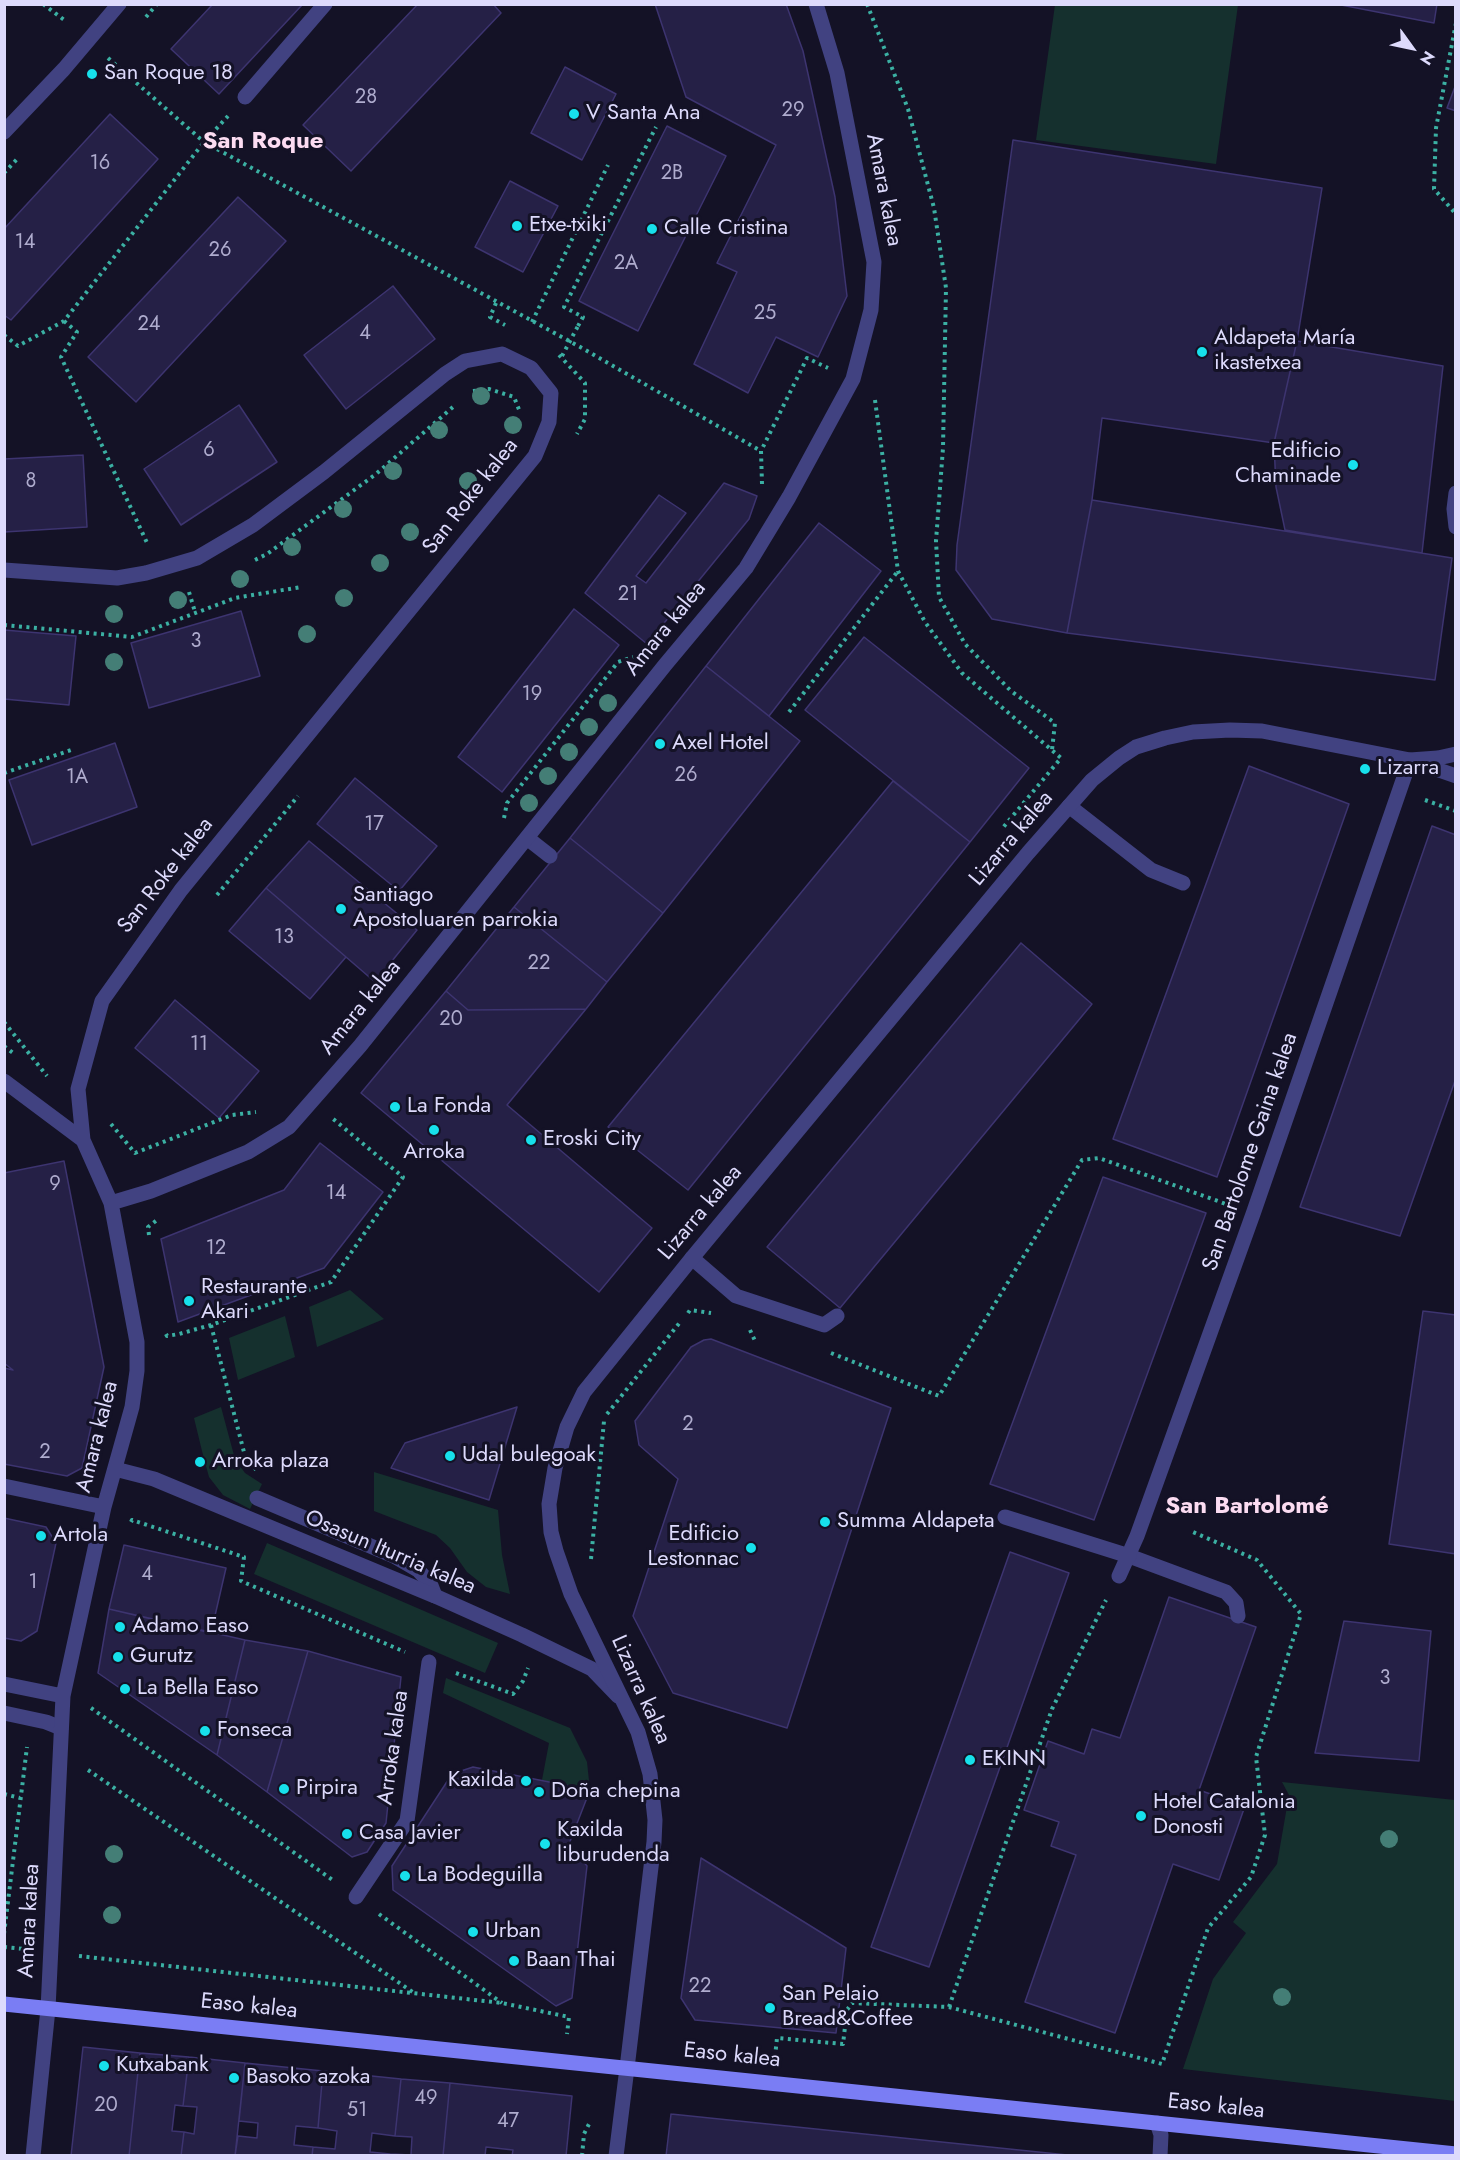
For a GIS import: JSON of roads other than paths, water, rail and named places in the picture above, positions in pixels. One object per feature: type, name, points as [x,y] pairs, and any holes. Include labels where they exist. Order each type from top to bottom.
[{"type":"main road","name":"Easo kalea","points":[[4,2004],[1455,2154]]},
{"type":"street","points":[[4,132],[64,69],[119,4]]},
{"type":"street","points":[[246,97],[325,4]]},
{"type":"street","name":"Amara kalea","points":[[33,2156],[48,2009],[63,1696],[104,1507],[132,1407],[137,1371],[137,1342],[111,1203],[151,1191],[248,1152],[289,1127],[360,1046],[746,568],[809,463],[853,379],[871,310],[874,262],[837,73],[816,4]]},
{"type":"street","name":"San Roke kalea","points":[[4,570],[117,578],[146,573],[196,558],[253,525],[324,472],[445,374],[465,362],[502,354],[531,368],[550,393],[549,422],[535,456],[181,890],[102,1001],[78,1089],[83,1140]]},
{"type":"street","points":[[1455,493],[1455,527]]},
{"type":"street","name":"Lizarra kalea","points":[[616,2156],[655,1820],[650,1774],[645,1753],[628,1711],[571,1594],[551,1532],[549,1504],[555,1468],[567,1427],[584,1392],[692,1258],[1028,853],[1092,780],[1136,747],[1193,732],[1262,731],[1410,760],[1455,776]]},
{"type":"street","name":"Lizarra kalea","points":[[1410,760],[1455,754]]},
{"type":"street","name":"San Bartolome Gaina kalea","points":[[1119,1576],[1129,1556],[1253,1214],[1410,760]]},
{"type":"street","points":[[1070,806],[1151,870],[1183,883]]},
{"type":"street","points":[[527,838],[550,856]]},
{"type":"street","points":[[4,1081],[83,1140],[111,1203]]},
{"type":"street","points":[[692,1258],[736,1296],[824,1325],[837,1316]]},
{"type":"street","name":"Osasun Iturria kalea","points":[[115,1469],[154,1479],[435,1596],[592,1669],[612,1689],[628,1711]]},
{"type":"street","points":[[4,1486],[104,1507]]},
{"type":"street","points":[[257,1498],[393,1556],[418,1570],[430,1583],[435,1596]]},
{"type":"street","points":[[1005,1517],[1129,1556],[1226,1592],[1236,1603],[1238,1616]]},
{"type":"street","name":"Arroka kalea","points":[[356,1897],[406,1821],[429,1662]]},
{"type":"street","points":[[4,1684],[63,1696]]},
{"type":"street","points":[[4,1713],[53,1724],[61,1728]]},
{"type":"street","points":[[1157,2123],[1161,2135],[1160,2156]]},
{"type":"place","name":"San Roque 18","points":[[92,74]]},
{"type":"place","name":"V Santa Ana","points":[[574,114]]},
{"type":"place","name":"Etxe-txiki","points":[[517,226]]},
{"type":"place","name":"Calle Cristina","points":[[652,229]]},
{"type":"place","name":"Aldapeta María ikastetxea","points":[[1202,352]]},
{"type":"place","name":"Edificio Chaminade","points":[[1353,465]]},
{"type":"place","name":"Axel Hotel","points":[[660,744]]},
{"type":"place","name":"Lizarra","points":[[1365,769]]},
{"type":"place","name":"Santiago Apostoluaren parrokia","points":[[341,909]]},
{"type":"place","name":"La Fonda","points":[[395,1107]]},
{"type":"place","name":"Arroka","points":[[434,1130]]},
{"type":"place","name":"Eroski City","points":[[531,1140]]},
{"type":"place","name":"Restaurante Akari","points":[[189,1301]]},
{"type":"place","name":"Udal bulegoak","points":[[450,1456]]},
{"type":"place","name":"Arroka plaza","points":[[200,1462]]},
{"type":"place","name":"Summa Aldapeta","points":[[825,1522]]},
{"type":"place","name":"Artola","points":[[41,1536]]},
{"type":"place","name":"Edificio Lestonnac","points":[[751,1548]]},
{"type":"place","name":"Adamo Easo","points":[[120,1627]]},
{"type":"place","name":"Gurutz","points":[[118,1657]]},
{"type":"place","name":"La Bella Easo","points":[[125,1689]]},
{"type":"place","name":"Fonseca","points":[[205,1731]]},
{"type":"place","name":"EKINN","points":[[970,1760]]},
{"type":"place","name":"Kaxilda","points":[[526,1781]]},
{"type":"place","name":"Pirpira","points":[[284,1789]]},
{"type":"place","name":"Doña chepina","points":[[539,1792]]},
{"type":"place","name":"Hotel Catalonia Donosti","points":[[1141,1816]]},
{"type":"place","name":"Casa Javier","points":[[347,1834]]},
{"type":"place","name":"Kaxilda liburudenda","points":[[545,1844]]},
{"type":"place","name":"La Bodeguilla","points":[[405,1876]]},
{"type":"place","name":"Urban","points":[[473,1932]]},
{"type":"place","name":"Baan Thai","points":[[514,1961]]},
{"type":"place","name":"San Pelaio Bread&Coffee","points":[[770,2008]]},
{"type":"place","name":"Kutxabank","points":[[104,2066]]},
{"type":"place","name":"Basoko azoka","points":[[234,2078]]},
{"type":"district","name":"San Roque","points":[[263,142]]},
{"type":"district","name":"San Bartolomé","points":[[1247,1507]]}]
